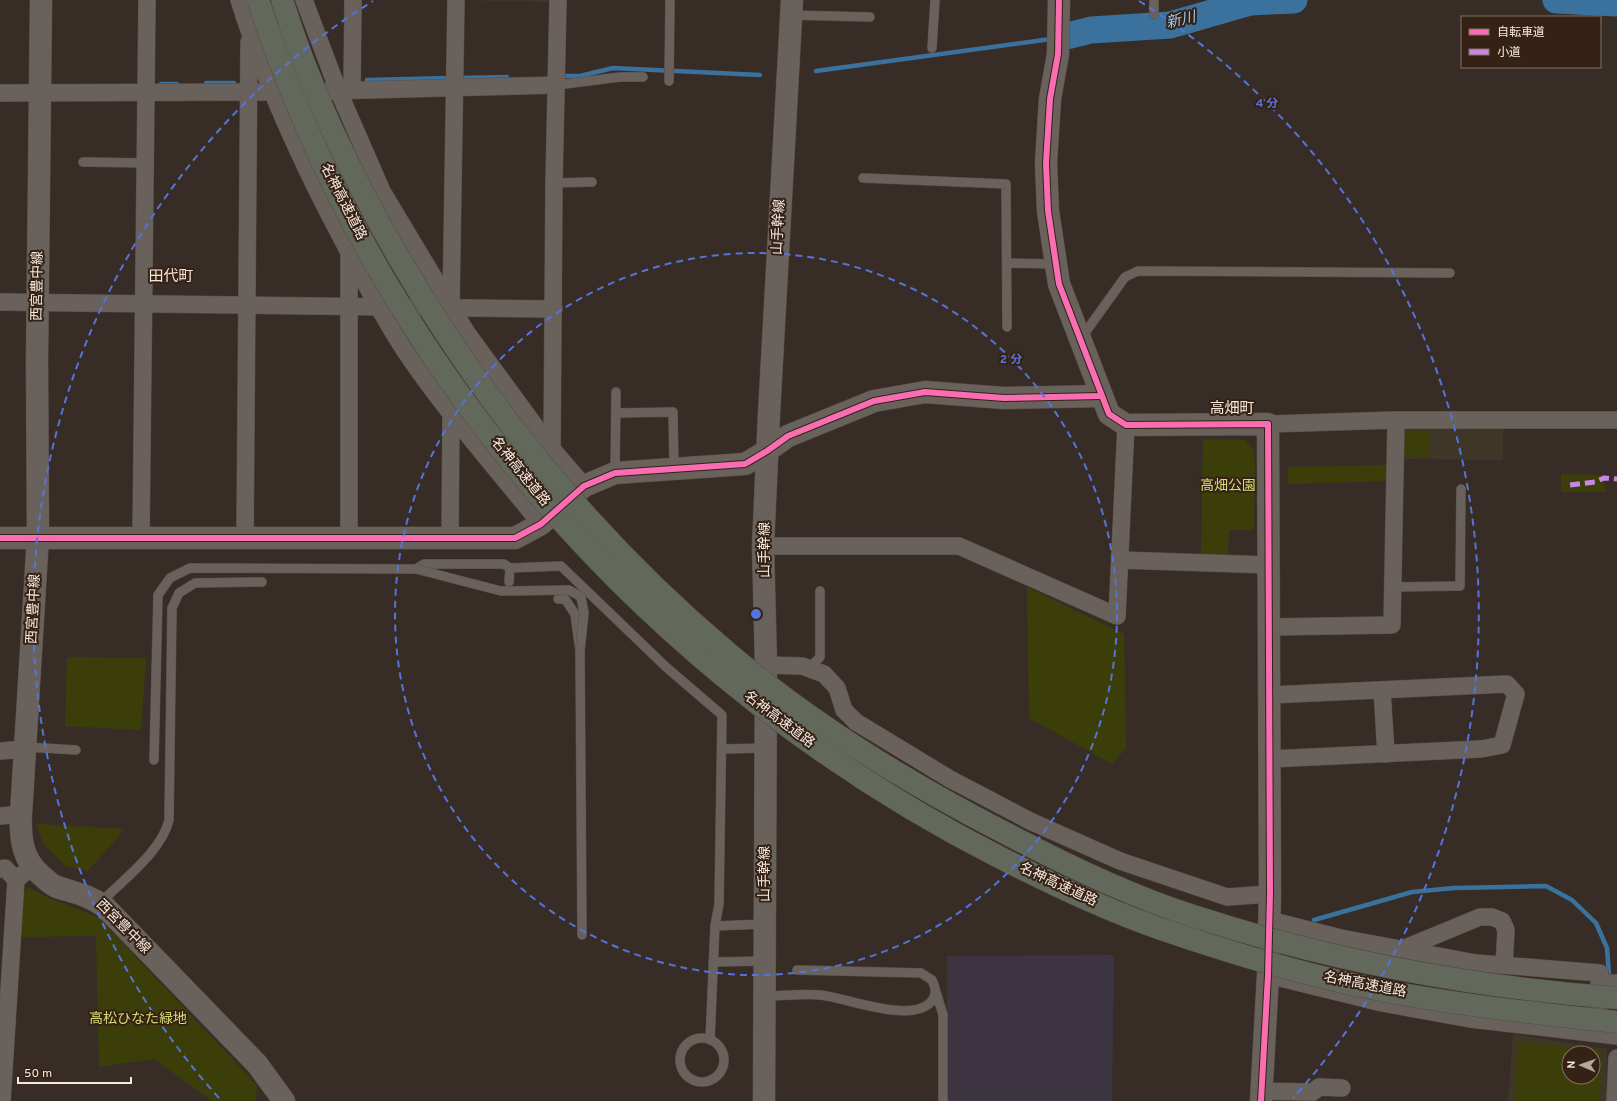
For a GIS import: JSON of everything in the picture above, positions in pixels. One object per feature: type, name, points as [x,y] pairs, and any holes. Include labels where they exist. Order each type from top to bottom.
[{"type":"highway","name":"名神高速道路","points":[[258,0],[268,32],[302,119],[338,193],[366,247],[404,312],[448,378],[490,436],[574,537],[668,629],[767,712],[854,774],[961,838],[1112,910],[1178,935],[1298,971],[1367,987],[1493,1008],[1617,1022]]},
{"type":"highway","name":"名神高速道路","points":[[282,0],[294,39],[317,98],[371,209],[430,312],[473,375],[516,432],[595,526],[651,584],[729,654],[783,695],[864,753],[969,815],[1071,866],[1120,888],[1187,914],[1278,941],[1355,959],[1463,980],[1580,995],[1617,998]]},
{"type":"street","name":"西宮豊中線","points":[[41,0],[38,302],[38,537],[26,748],[11,815],[20,835],[25,854],[24,873],[55,886],[93,898],[100,903],[257,1064],[276,1096]]},
{"type":"street","points":[[141,538],[147,0]]},
{"type":"street","points":[[239,0],[272,92],[309,176],[377,306],[405,351],[451,414],[541,524]]},
{"type":"street","points":[[304,0],[345,90],[382,191],[467,333],[552,449],[584,486]]},
{"type":"street","points":[[345,90],[352,0]]},
{"type":"street","points":[[451,308],[456,0]]},
{"type":"street","points":[[552,449],[554,184],[558,0]]},
{"type":"street","points":[[1059,0],[1058,54],[1050,99],[1046,163],[1048,211],[1059,284],[1109,414],[1126,425],[1268,424],[1396,420],[1617,420]]},
{"type":"street","name":"山手幹線","points":[[764,1101],[766,665],[764,546],[767,451],[791,7]]},
{"type":"street","points":[[245,538],[248,305],[248,92],[250,33]]},
{"type":"street","points":[[0,94],[40,92],[146,93],[345,90],[455,81],[557,85]]},
{"type":"street","points":[[349,254],[349,538]]},
{"type":"street","points":[[0,302],[554,308]]},
{"type":"street","points":[[0,538],[514,538],[541,524],[584,486],[615,473],[744,464],[767,451],[788,436],[874,401],[925,392],[1004,398],[1101,396]]},
{"type":"street","points":[[450,538],[451,414]]},
{"type":"street","points":[[1270,627],[1392,625],[1394,587],[1396,420]]},
{"type":"street","points":[[1268,424],[1270,894],[1268,976],[1261,1096],[1313,1092],[1320,1087],[1342,1088]]},
{"type":"street","points":[[764,546],[959,546],[1117,616],[1126,425]]},
{"type":"street","points":[[1120,560],[1269,565]]},
{"type":"street","points":[[766,665],[802,666],[824,674],[837,688],[844,710],[856,722],[950,779],[1030,821],[1120,861],[1227,897],[1270,894]]},
{"type":"street","points":[[1270,695],[1507,684],[1516,694],[1502,745],[1481,749],[1270,759]]},
{"type":"street","points":[[1382,690],[1386,754]]},
{"type":"street","points":[[0,751],[26,748]]},
{"type":"street","points":[[0,869],[5,868],[24,873],[4,1003],[2,1101]]},
{"type":"street","points":[[1400,950],[1480,917],[1492,917],[1502,921],[1506,930],[1504,966]]},
{"type":"street","points":[[1269,920],[1400,950],[1504,966],[1599,978],[1617,984]]},
{"type":"street","points":[[1268,976],[1382,1004],[1470,1019],[1617,1036]]},
{"type":"street","points":[[1597,1033],[1599,978]]},
{"type":"street","points":[[1615,1101],[1617,1058]]},
{"type":"lane","points":[[669,81],[670,0]]},
{"type":"lane","points":[[932,48],[935,0]]},
{"type":"lane","points":[[1154,0],[1154,14]]},
{"type":"lane","points":[[791,7],[870,17]]},
{"type":"lane","points":[[557,85],[620,76],[643,77]]},
{"type":"lane","points":[[83,162],[146,163]]},
{"type":"lane","points":[[863,178],[1006,184],[1007,327]]},
{"type":"lane","points":[[554,184],[592,182]]},
{"type":"lane","points":[[1006,263],[1056,264]]},
{"type":"lane","points":[[1080,340],[1125,277],[1138,270],[1450,273]]},
{"type":"lane","points":[[615,473],[616,392]]},
{"type":"lane","points":[[616,413],[673,412],[674,468]]},
{"type":"lane","points":[[1394,587],[1460,586],[1461,489]]},
{"type":"lane","points":[[416,569],[424,564],[504,564],[510,568],[561,566],[666,667],[722,715],[719,904],[715,926],[710,1040]]},
{"type":"lane","points":[[154,760],[158,595],[170,578],[190,568],[416,569],[501,591],[569,590],[581,597],[583,608],[580,651],[582,935]]},
{"type":"lane","points":[[510,568],[510,582]]},
{"type":"lane","points":[[100,903],[158,845],[168,826],[172,608],[179,594],[195,584],[262,582]]},
{"type":"lane","points":[[809,668],[820,657],[820,591]]},
{"type":"lane","points":[[558,599],[565,600],[575,614],[580,651]]},
{"type":"lane","points":[[26,748],[76,750]]},
{"type":"lane","points":[[722,749],[765,748]]},
{"type":"lane","points":[[715,926],[765,924]]},
{"type":"lane","points":[[713,962],[765,961]]},
{"type":"lane","points":[[797,970],[921,974],[932,980],[943,1015],[943,1101]]},
{"type":"lane","points":[[765,996],[819,995],[873,1006],[913,1011],[928,1005],[934,999],[936,992]]},
{"type":"lane","points":[[695,1039],[710,1040],[720,1049],[723,1055],[723,1061],[719,1073],[714,1078],[702,1082],[690,1079],[682,1069],[680,1063],[683,1048],[695,1039]]},
{"type":"shaded area","points":[[461,0],[548,0],[548,2]]},
{"type":"shaded area","points":[[1406,428],[1503,428],[1503,460],[1401,459],[1401,431]]},
{"type":"shaded area","points":[[1114,955],[1112,1101],[947,1101],[947,956]]},
{"type":"shaded area","points":[[1513,1034],[1582,1045],[1561,1045],[1561,1085],[1601,1085],[1601,1048],[1607,1049],[1606,1101],[1508,1101]]},
{"type":"green space","points":[[1405,430],[1430,431],[1430,457],[1404,456]]},
{"type":"green space","name":"高畑公園","points":[[1203,439],[1244,440],[1253,449],[1255,463],[1254,530],[1229,530],[1228,557],[1201,557]]},
{"type":"green space","name":"高畑公園","points":[[1389,465],[1388,481],[1288,484],[1288,467]]},
{"type":"green space","points":[[1561,474],[1605,475],[1605,492],[1561,492]]},
{"type":"green space","points":[[1027,587],[1124,634],[1126,748],[1112,764],[1029,718]]},
{"type":"green space","points":[[67,657],[146,658],[141,730],[65,726]]},
{"type":"green space","points":[[36,824],[125,829],[88,871],[66,866],[44,845]]},
{"type":"green space","name":"高松ひなた緑地","points":[[29,887],[46,897],[99,918],[257,1085],[256,1101],[212,1101],[154,1059],[99,1067],[96,936],[22,937],[20,934],[24,892]]},
{"type":"green space","points":[[1518,1041],[1561,1046],[1561,1085],[1601,1085],[1600,1101],[1514,1101]]},
{"type":"green space","points":[[1601,1051],[1602,1051],[1601,1076]]},
{"type":"waterway","name":"新川","points":[[1067,36],[1091,30],[1170,25],[1250,2],[1294,0]]},
{"type":"waterway","name":"新川","points":[[1556,0],[1617,3]]},
{"type":"waterway","points":[[816,71],[1051,39]]},
{"type":"waterway","points":[[563,76],[580,76],[613,68],[760,75]]},
{"type":"waterway","points":[[458,78],[507,77]]},
{"type":"waterway","points":[[367,80],[451,78]]},
{"type":"waterway","points":[[206,83],[234,83]]},
{"type":"waterway","points":[[161,84],[177,84]]},
{"type":"waterway","points":[[1314,920],[1412,892],[1454,888],[1546,886],[1572,900],[1596,923],[1607,948],[1609,976]]},
{"type":"marked path","points":[[1570,485],[1595,482],[1604,478],[1617,479]]},
{"type":"cycle path","points":[[1059,0],[1058,54],[1050,99],[1046,163],[1048,211],[1059,284],[1109,414],[1126,425],[1268,424],[1270,894],[1268,975],[1261,1101]]},
{"type":"cycle path","points":[[0,538],[515,538],[541,524],[584,486],[615,473],[745,464],[788,436],[874,401],[925,392],[1004,398],[1101,396]]},
{"type":"district","name":"田代町","points":[[171,277]]},
{"type":"district","name":"高畑町","points":[[1232,409]]}]
